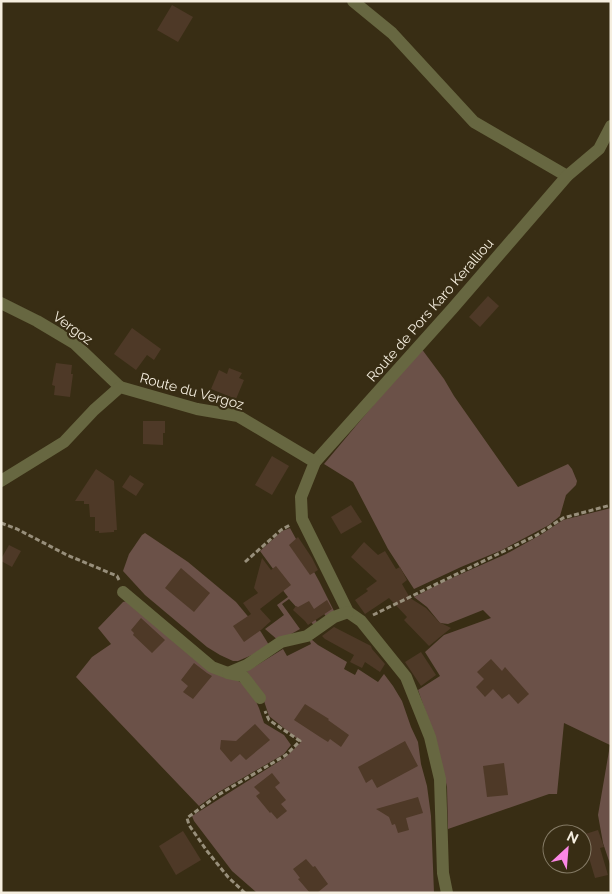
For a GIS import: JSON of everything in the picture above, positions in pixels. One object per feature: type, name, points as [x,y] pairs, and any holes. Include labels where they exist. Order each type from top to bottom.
[{"type":"street","points":[[353,1],[392,32],[474,122],[567,176]]},
{"type":"street","name":"Route de Pors Karo Keralliou","points":[[315,462],[453,308],[567,176],[599,149],[611,126]]},
{"type":"street","name":"Vergoz","points":[[1,302],[74,343],[120,387]]},
{"type":"street","name":"Route du Vergoz","points":[[1,480],[64,442],[94,410],[120,387],[197,408],[238,416],[315,462]]},
{"type":"street","points":[[315,462],[301,497],[302,519],[348,612],[361,621],[406,677],[430,737],[440,778],[442,873],[447,893]]},
{"type":"street","points":[[123,592],[212,667],[243,676],[260,698]]},
{"type":"street","points":[[228,673],[247,665],[282,642],[307,636],[334,617],[348,612]]},
{"type":"path","points":[[361,621],[537,535],[562,518],[611,505]]},
{"type":"path","points":[[245,562],[281,530],[302,519]]},
{"type":"path","points":[[1,523],[17,529],[67,555],[117,576],[123,592]]},
{"type":"path","points":[[245,893],[228,877],[207,850],[189,825],[187,818],[218,795],[286,755],[300,741],[269,720],[260,698]]},
{"type":"shaded area","points":[[421,348],[518,487],[568,464],[577,481],[576,485],[566,495],[560,516],[549,525],[502,550],[414,589],[388,549],[353,482],[324,464]]},
{"type":"shaded area","points":[[611,508],[611,867],[603,843],[598,815],[610,745],[564,723],[557,794],[549,794],[448,829],[447,787],[437,744],[418,690],[440,676],[425,652],[444,635],[491,618],[483,610],[448,624],[440,623],[427,607],[414,597],[506,554],[563,520]]},
{"type":"shaded area","points":[[290,528],[335,613],[327,618],[320,608],[312,614],[318,624],[314,626],[302,608],[299,610],[289,599],[282,604],[300,629],[279,641],[265,629],[284,615],[277,605],[288,597],[275,580],[279,577],[260,551],[282,531]]},
{"type":"shaded area","points":[[145,533],[188,562],[236,602],[261,632],[269,645],[252,655],[238,661],[233,661],[207,647],[145,595],[123,571],[129,554]]},
{"type":"shaded area","points":[[127,601],[231,677],[242,683],[253,695],[264,723],[284,735],[291,745],[284,754],[217,793],[199,806],[76,677],[92,657],[111,644],[98,628],[123,602]]},
{"type":"shaded area","points":[[309,639],[347,662],[344,669],[355,675],[358,669],[378,682],[384,674],[402,701],[418,742],[427,786],[431,816],[434,893],[257,893],[232,871],[194,821],[192,816],[286,757],[301,742],[269,716],[262,695],[246,670],[283,649],[287,656],[311,644]]},
{"type":"building","points":[[172,5],[193,17],[178,42],[157,30]]},
{"type":"building","points":[[488,296],[499,306],[480,327],[469,317]]},
{"type":"building","points":[[132,328],[161,349],[154,360],[147,355],[136,370],[114,354]]},
{"type":"building","points":[[56,363],[72,365],[71,374],[73,374],[70,397],[54,395],[55,386],[52,385]]},
{"type":"building","points":[[229,368],[242,373],[239,378],[244,380],[236,399],[211,389],[219,370],[227,374]]},
{"type":"building","points":[[143,421],[165,421],[163,445],[143,444]]},
{"type":"building","points":[[272,456],[289,466],[272,495],[255,485]]},
{"type":"building","points":[[96,469],[114,481],[117,530],[114,530],[114,532],[99,533],[99,531],[95,531],[95,517],[90,517],[89,504],[84,504],[84,501],[75,501]]},
{"type":"building","points":[[130,475],[144,484],[136,496],[122,487]]},
{"type":"building","points":[[351,505],[362,522],[341,534],[331,517]]},
{"type":"building","points":[[298,537],[318,570],[310,575],[289,545]]},
{"type":"building","points":[[364,542],[378,555],[385,551],[396,569],[400,567],[407,580],[402,584],[410,598],[426,608],[439,622],[451,628],[429,646],[404,620],[407,617],[389,598],[365,614],[355,600],[368,591],[366,589],[377,581],[351,557]]},
{"type":"building","points":[[9,545],[21,551],[12,567],[1,561]]},
{"type":"building","points":[[262,558],[271,570],[276,566],[291,585],[260,609],[271,621],[244,642],[233,626],[251,614],[243,603],[258,593],[254,588]]},
{"type":"building","points":[[181,568],[210,593],[194,612],[165,588]]},
{"type":"building","points":[[327,600],[332,609],[308,625],[293,610],[296,606],[298,607],[309,601],[314,609]]},
{"type":"building","points":[[141,618],[165,640],[152,653],[133,635],[134,633],[131,630]]},
{"type":"building","points":[[334,627],[371,646],[385,664],[380,672],[365,662],[362,668],[350,662],[354,655],[322,636]]},
{"type":"building","points":[[421,652],[436,675],[421,686],[405,662]]},
{"type":"building","points":[[491,659],[502,671],[505,667],[529,694],[518,704],[509,694],[502,699],[493,689],[485,697],[476,687],[484,679],[477,672]]},
{"type":"building","points":[[194,663],[212,676],[193,699],[183,692],[188,686],[181,680]]},
{"type":"building","points":[[305,704],[329,719],[349,735],[341,747],[330,739],[328,742],[294,720]]},
{"type":"building","points":[[255,724],[270,740],[246,760],[240,754],[231,762],[220,749],[221,740],[236,741]]},
{"type":"building","points":[[405,741],[418,766],[377,788],[372,779],[366,783],[358,767]]},
{"type":"building","points":[[504,763],[508,795],[487,797],[483,766]]},
{"type":"building","points":[[272,773],[280,783],[275,787],[286,800],[281,804],[287,811],[277,819],[256,796],[260,793],[254,787]]},
{"type":"building","points":[[418,797],[423,813],[406,818],[409,830],[398,833],[395,824],[392,825],[389,817],[376,809]]},
{"type":"building","points":[[598,830],[604,847],[600,848],[608,875],[595,878],[592,868],[592,832]]},
{"type":"building","points":[[183,831],[201,860],[176,875],[159,846]]},
{"type":"building","points":[[306,859],[313,867],[315,866],[328,884],[317,893],[310,893],[298,879],[300,878],[293,869]]}]
